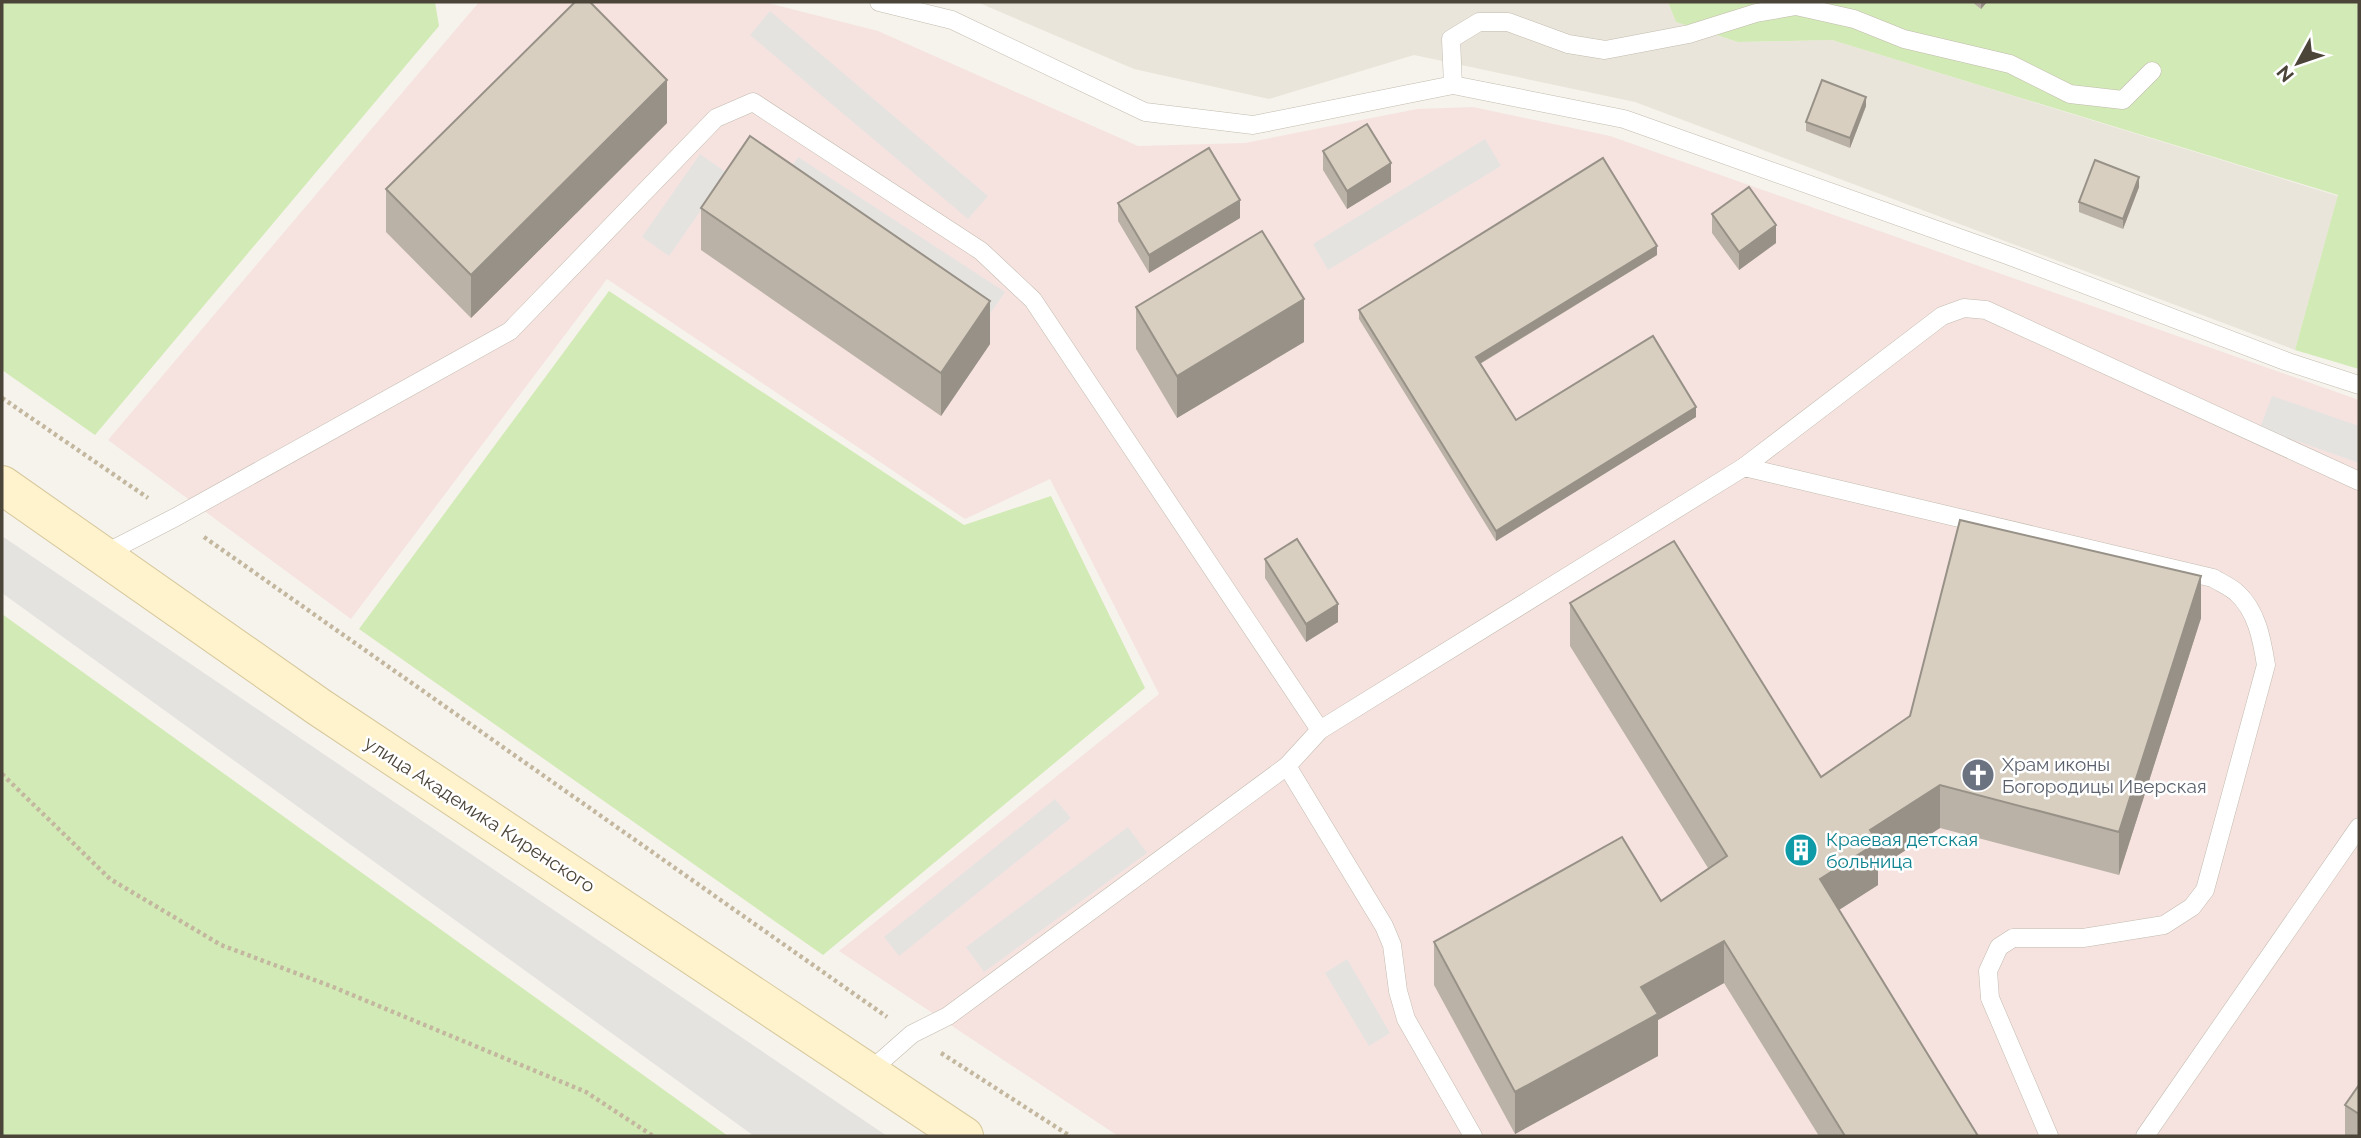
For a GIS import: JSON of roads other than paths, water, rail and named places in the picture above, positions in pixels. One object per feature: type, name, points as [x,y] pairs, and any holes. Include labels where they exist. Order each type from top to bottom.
[{"type":"main road","name":"улица Академика Киренского","points":[[2,485],[318,707],[964,1136]]},
{"type":"lane","points":[[879,2],[952,20],[1145,112],[1253,125],[1453,85],[1624,119],[2010,256],[2288,362],[2359,385]]},
{"type":"lane","points":[[1453,85],[1451,39],[1479,22],[1508,22],[1568,44],[1605,50],[1689,34],[1756,13],[1798,4],[1854,19],[1904,39],[2010,64],[2070,94],[2123,100],[2152,71]]},
{"type":"lane","points":[[102,555],[176,517],[510,331],[716,118],[753,102],[981,251],[1033,300],[1320,730]]},
{"type":"lane","points":[[870,1072],[912,1034],[948,1016],[1287,766],[1320,730],[1744,467],[1942,316],[1965,308],[1986,310],[2359,481]]},
{"type":"lane","points":[[1744,467],[2213,578],[2237,593],[2251,612],[2262,636],[2266,665],[2205,890],[2192,907],[2164,925],[2083,938],[2013,938],[1999,947],[1992,961],[1988,971],[1990,998],[2049,1136]]},
{"type":"lane","points":[[1287,766],[1384,926],[1392,945],[1398,991],[1406,1019],[1473,1136]]},
{"type":"lane","points":[[2145,1136],[2359,827]]},
{"type":"place","name":"Храм иконы Богородицы Иверская","points":[[1978,775]]},
{"type":"place","name":"Краевая детская больница","points":[[1801,850]]}]
